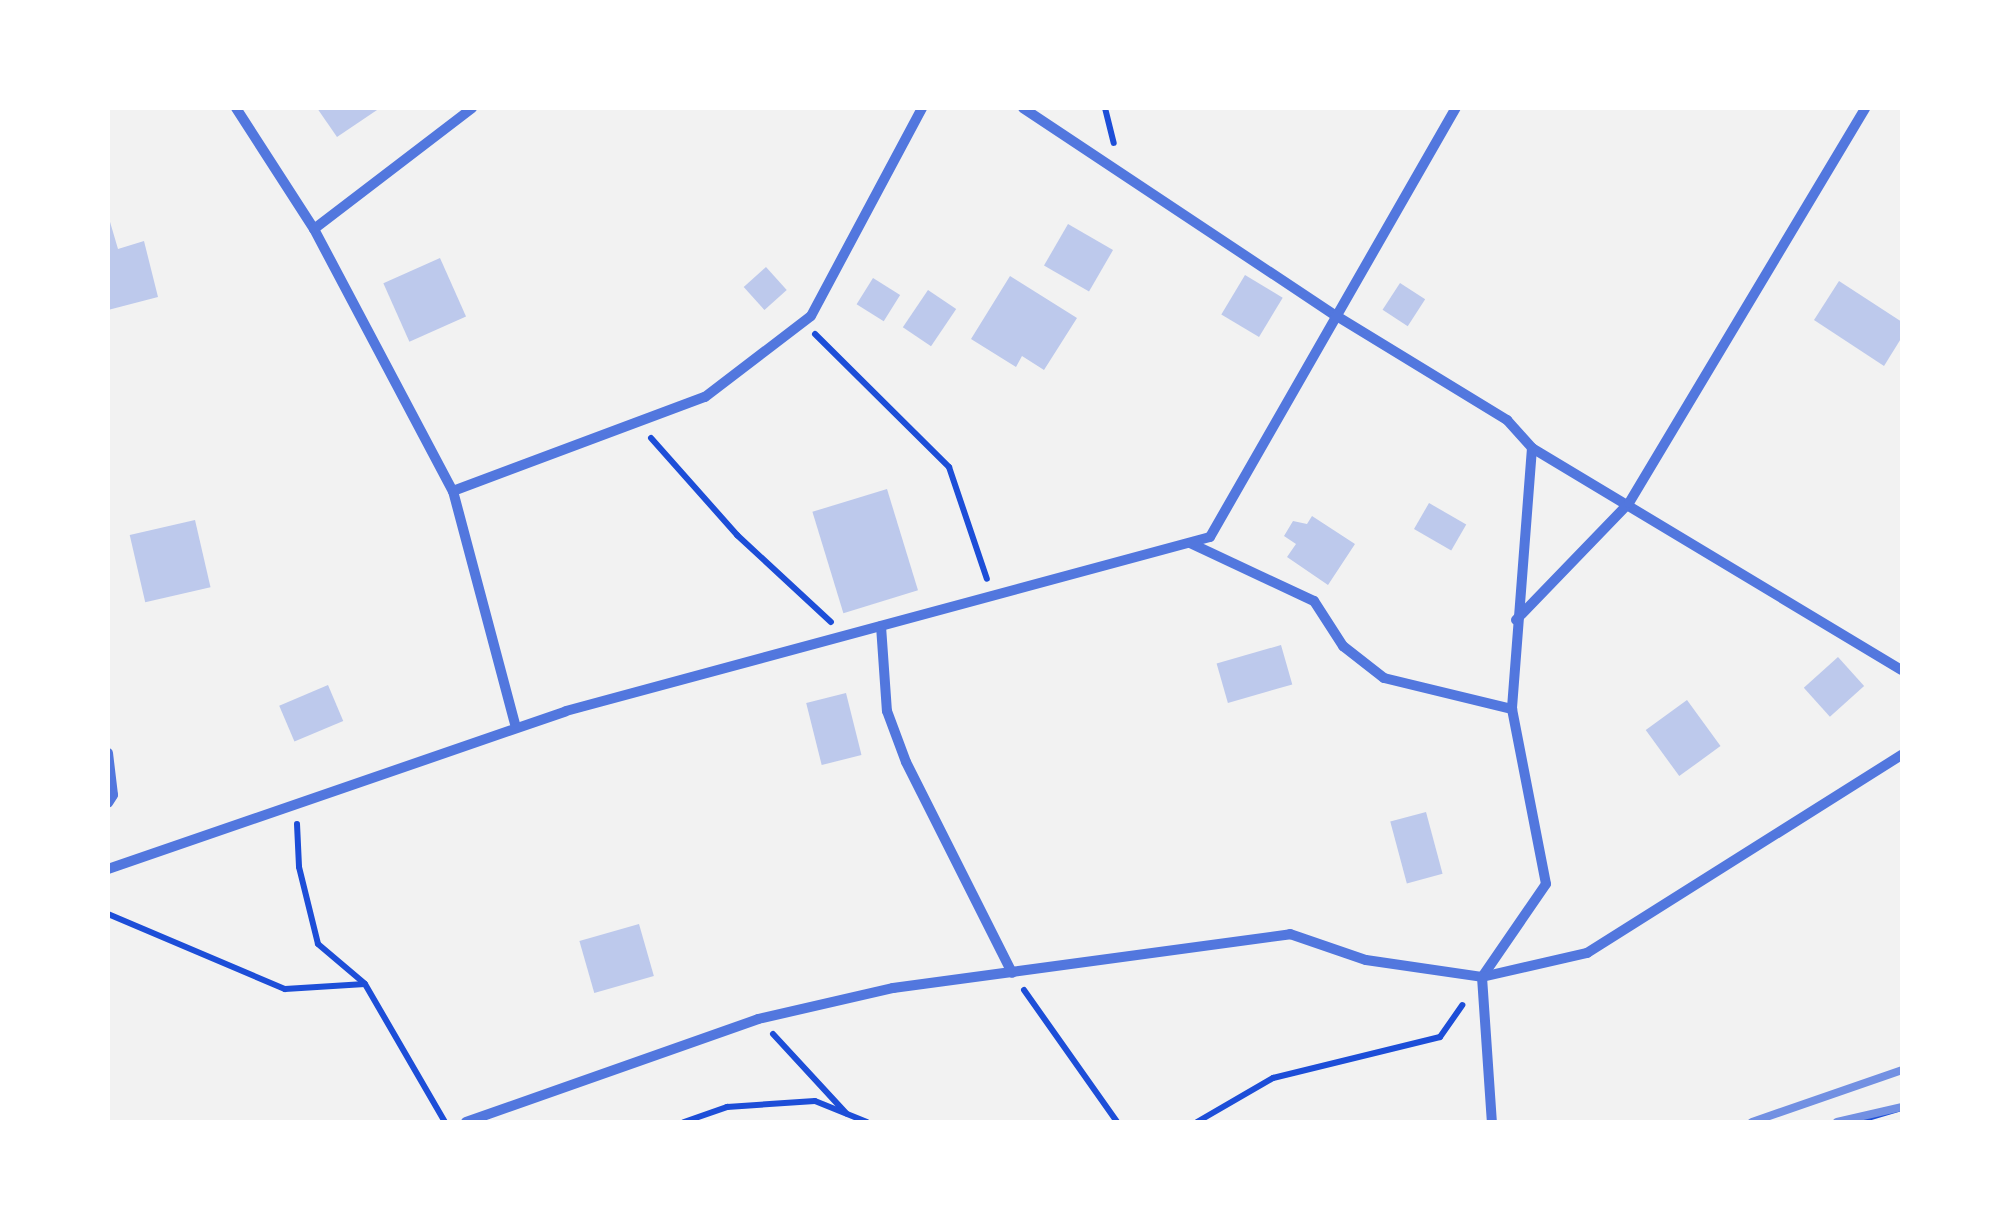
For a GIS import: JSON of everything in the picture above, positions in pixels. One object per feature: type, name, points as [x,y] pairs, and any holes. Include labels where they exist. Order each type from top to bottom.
[{"type":"street","points":[[236,108],[314,228],[452,491],[516,726]]},
{"type":"street","points":[[314,228],[472,108]]},
{"type":"street","points":[[452,491],[705,397],[803,323],[922,108]]},
{"type":"street","points":[[1023,108],[1335,315],[1507,420],[1532,448],[1902,670]]},
{"type":"street","points":[[108,869],[516,726],[1210,536],[1456,108]]},
{"type":"street","points":[[1516,620],[1629,504],[1865,108]]},
{"type":"street","points":[[1492,1122],[1482,977],[1546,884],[1512,709],[1532,448]]},
{"type":"street","points":[[1190,542],[1314,601],[1344,646],[1384,678],[1474,705],[1512,709]]},
{"type":"street","points":[[881,626],[888,710],[906,762],[961,860],[1012,973]]},
{"type":"street","points":[[108,752],[113,795],[108,804]]},
{"type":"street","points":[[466,1122],[758,1019],[893,988],[1290,934],[1366,960],[1482,977],[1587,953],[1902,754]]},
{"type":"path","points":[[803,323],[949,467],[993,597]]},
{"type":"path","points":[[637,422],[737,535],[828,616],[837,638]]},
{"type":"path","points":[[296,802],[299,868],[318,944],[365,984],[445,1122]]},
{"type":"path","points":[[108,914],[286,989],[365,984]]},
{"type":"path","points":[[1012,973],[1115,1122]]},
{"type":"path","points":[[1197,1122],[1273,1078],[1440,1037],[1482,977]]},
{"type":"path","points":[[758,1019],[849,1115]]},
{"type":"path","points":[[684,1122],[727,1107],[815,1101],[868,1122]]},
{"type":"path","points":[[1854,1122],[1902,1108]]},
{"type":"building","points":[[317,108],[380,108],[337,137]]},
{"type":"building","points":[[108,215],[118,249],[144,241],[158,297],[108,310]]},
{"type":"building","points":[[1068,224],[1113,250],[1089,292],[1044,266]]},
{"type":"building","points":[[440,258],[466,316],[409,342],[383,283]]},
{"type":"building","points":[[766,267],[787,290],[764,310],[744,287]]},
{"type":"building","points":[[1245,275],[1283,298],[1259,337],[1221,314]]},
{"type":"building","points":[[1010,276],[1077,318],[1044,370],[1022,356],[1016,367],[971,339]]},
{"type":"building","points":[[873,278],[900,295],[884,321],[857,304]]},
{"type":"building","points":[[1839,281],[1902,322],[1902,337],[1884,366],[1814,320]]},
{"type":"building","points":[[1400,283],[1425,299],[1408,326],[1383,310]]},
{"type":"building","points":[[928,290],[956,309],[931,346],[903,327]]},
{"type":"building","points":[[887,489],[918,590],[843,613],[812,512]]},
{"type":"building","points":[[1429,503],[1466,524],[1451,550],[1414,529]]},
{"type":"building","points":[[1312,516],[1355,544],[1328,585],[1287,557],[1296,544],[1284,536],[1293,521],[1307,524]]},
{"type":"building","points":[[195,520],[211,587],[145,602],[130,535]]},
{"type":"building","points":[[1281,645],[1292,684],[1228,703],[1217,663]]},
{"type":"building","points":[[1838,657],[1864,686],[1830,717],[1804,688]]},
{"type":"building","points":[[328,685],[343,721],[294,742],[279,706]]},
{"type":"building","points":[[846,693],[861,755],[822,765],[806,703]]},
{"type":"building","points":[[1687,700],[1721,746],[1679,776],[1646,730]]},
{"type":"building","points":[[1426,812],[1443,874],[1407,883],[1390,822]]},
{"type":"building","points":[[639,924],[654,976],[594,993],[579,941]]},
{"type":"railway","points":[[1752,1122],[1902,1070]]},
{"type":"railway","points":[[1837,1122],[1902,1107]]}]
